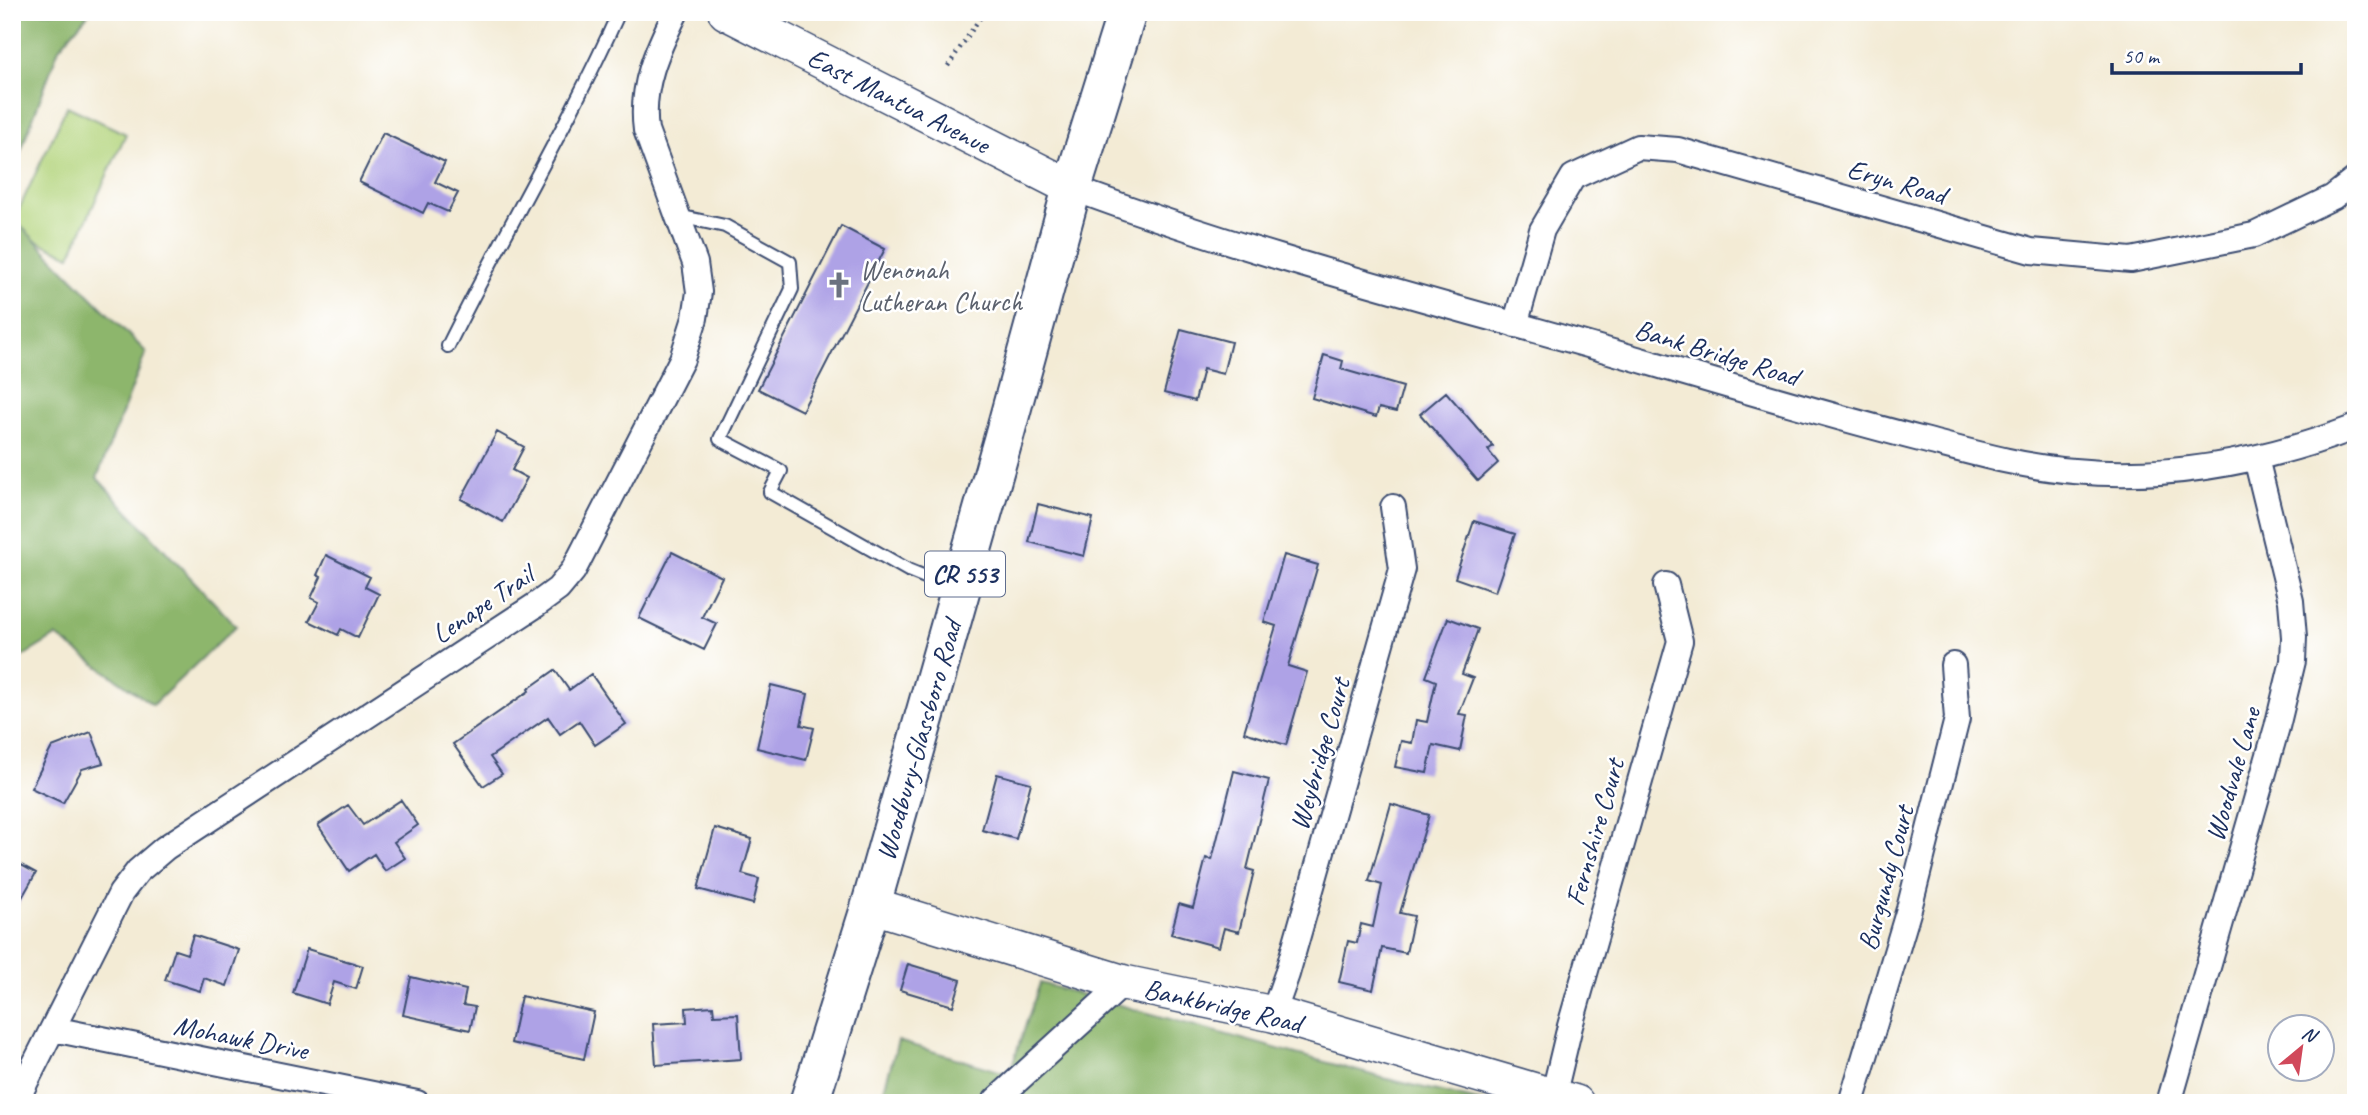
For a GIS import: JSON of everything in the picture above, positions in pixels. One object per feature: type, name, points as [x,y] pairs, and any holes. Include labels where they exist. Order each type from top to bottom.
[{"type":"main road","name":"Woodbury-Glassboro Road","points":[[809,1103],[871,905],[1072,188],[1127,12]]},
{"type":"street","name":"Lenape Trail","points":[[15,1103],[121,893],[138,871],[165,848],[536,605],[558,589],[573,571],[682,359],[695,318],[699,292],[695,263],[646,130],[644,116],[650,68],[676,12]]},
{"type":"street","name":"East Mantua Avenue","points":[[726,12],[1072,188]]},
{"type":"street","name":"Eryn Road","points":[[1515,325],[1542,230],[1573,177],[1639,147],[1678,150],[2031,251],[2131,260],[2253,235],[2333,197],[2356,179]]},
{"type":"street","name":"Bank Bridge Road","points":[[1072,188],[1242,247],[1816,412],[2013,463],[2075,471],[2134,473],[2193,469],[2256,458],[2356,427]]},
{"type":"street","name":"Woodvale Lane","points":[[2169,1103],[2277,727],[2293,661],[2291,601],[2256,458]]},
{"type":"street","name":"Weybridge Court","points":[[1273,1014],[1287,974],[1402,569],[1393,507]]},
{"type":"street","name":"Fernshire Court","points":[[1565,1100],[1570,1026],[1680,641],[1665,585]]},
{"type":"street","name":"Burgundy Court","points":[[1851,1103],[1909,909],[1957,719],[1953,665]]},
{"type":"street","name":"Bankbridge Road","points":[[871,905],[1124,984],[1273,1014],[1565,1100]]},
{"type":"street","points":[[997,1103],[996,1100],[1124,984]]},
{"type":"street","name":"Mohawk Drive","points":[[53,1029],[418,1103]]},
{"type":"lane","points":[[448,346],[487,265],[600,56],[619,12]]},
{"type":"lane","points":[[678,216],[725,226],[790,262],[792,289],[720,439],[781,471],[770,492],[908,570],[960,592]]},
{"type":"path","points":[[948,66],[984,12]]},
{"type":"green space","points":[[12,12],[90,12],[59,48],[12,175]]},
{"type":"green space","points":[[67,106],[126,134],[70,256],[12,230],[12,224]]},
{"type":"green space","points":[[12,217],[146,352],[97,478],[236,626],[153,705],[56,636],[12,663]]},
{"type":"green space","points":[[1040,983],[1383,1078],[1487,1103],[880,1103],[898,1041],[1009,1074]]},
{"type":"building","points":[[383,133],[445,162],[435,182],[458,193],[448,212],[428,203],[423,213],[359,182]]},
{"type":"building","name":"Wenonah Lutheran Church","points":[[841,226],[885,249],[802,411],[758,389]]},
{"type":"building","points":[[1181,329],[1231,342],[1223,374],[1203,369],[1195,401],[1164,393]]},
{"type":"building","points":[[1324,355],[1343,361],[1341,369],[1403,387],[1396,412],[1379,408],[1376,417],[1312,398]]},
{"type":"building","points":[[1446,392],[1493,446],[1488,450],[1498,463],[1478,481],[1420,414]]},
{"type":"building","points":[[497,432],[524,447],[512,470],[527,478],[503,522],[461,499]]},
{"type":"building","points":[[1038,504],[1093,518],[1084,556],[1029,542]]},
{"type":"building","points":[[1474,521],[1515,534],[1495,592],[1455,578]]},
{"type":"building","points":[[672,552],[722,577],[702,617],[717,624],[704,650],[639,618]]},
{"type":"building","points":[[326,555],[370,577],[365,587],[379,594],[358,638],[341,629],[338,635],[309,621],[319,602],[311,598],[321,577],[317,575]]},
{"type":"building","points":[[1284,555],[1318,565],[1288,666],[1307,672],[1286,745],[1244,732],[1276,626],[1264,622]]},
{"type":"building","points":[[1448,618],[1478,629],[1462,674],[1473,678],[1459,714],[1467,715],[1460,751],[1433,745],[1427,773],[1395,767],[1401,741],[1412,743],[1416,720],[1427,722],[1436,681],[1426,677]]},
{"type":"building","points":[[555,670],[569,690],[591,674],[626,724],[595,745],[579,721],[560,734],[548,717],[490,757],[502,774],[483,786],[453,744]]},
{"type":"building","points":[[771,685],[808,694],[801,725],[814,728],[806,760],[757,748]]},
{"type":"building","points":[[91,732],[103,763],[82,769],[63,803],[31,788],[52,747]]},
{"type":"building","points":[[1234,771],[1269,780],[1247,869],[1254,871],[1239,932],[1224,928],[1219,947],[1171,934],[1179,904],[1193,908],[1206,858],[1212,860]]},
{"type":"building","points":[[997,774],[1031,783],[1016,839],[982,830]]},
{"type":"building","points":[[401,800],[418,825],[394,842],[405,858],[385,871],[374,854],[349,871],[318,825],[348,805],[363,825]]},
{"type":"building","points":[[1391,804],[1429,815],[1400,913],[1414,916],[1406,953],[1382,948],[1373,990],[1339,982],[1348,941],[1357,943],[1361,924],[1373,927],[1382,885],[1369,881]]},
{"type":"building","points":[[715,828],[752,839],[742,874],[759,879],[753,904],[698,889]]},
{"type":"building","points":[[12,860],[36,873],[12,915]]},
{"type":"building","points":[[193,935],[239,950],[227,986],[204,978],[200,991],[165,980],[175,950],[187,954]]},
{"type":"building","points":[[307,949],[363,966],[356,989],[334,982],[327,1004],[293,993]]},
{"type":"building","points":[[908,964],[961,980],[953,1006],[900,990]]},
{"type":"building","points":[[411,977],[466,990],[463,1005],[475,1007],[470,1030],[403,1015]]},
{"type":"building","points":[[521,996],[594,1012],[584,1059],[511,1043]]},
{"type":"building","points":[[713,1006],[714,1015],[738,1014],[741,1059],[656,1065],[653,1024],[687,1022],[686,1008]]},
{"type":"place","name":"Wenonah Lutheran Church","points":[[839,285]]}]
